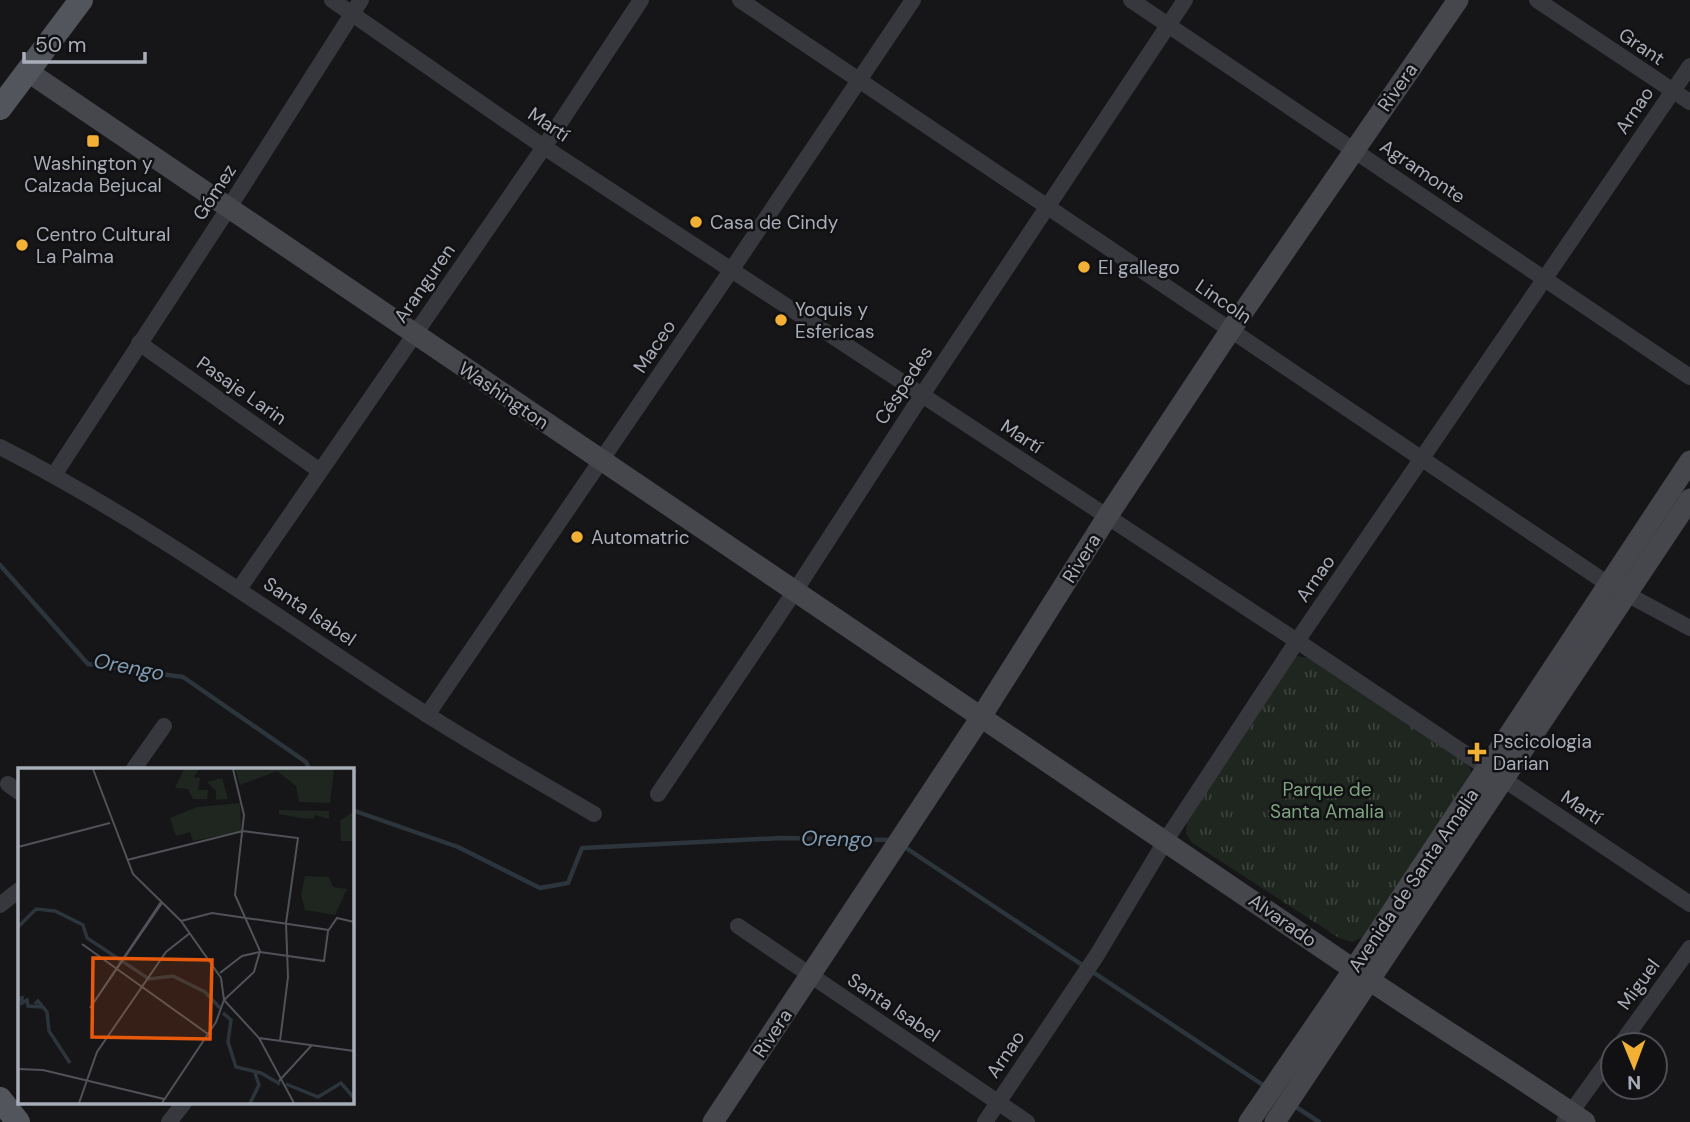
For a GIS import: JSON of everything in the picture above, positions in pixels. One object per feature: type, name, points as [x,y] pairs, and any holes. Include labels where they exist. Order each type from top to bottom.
[{"type":"main road","points":[[0,108],[81,0]]},
{"type":"main road","points":[[0,1099],[18,1122]]},
{"type":"street","name":"Martí","points":[[332,0],[356,7],[544,147],[1297,641],[1690,904]]},
{"type":"street","name":"Aranguren","points":[[239,589],[544,147],[641,0]]},
{"type":"street","name":"Lincoln","points":[[740,0],[1608,584],[1690,628]]},
{"type":"street","name":"Maceo","points":[[427,715],[913,0]]},
{"type":"street","name":"Agramonte","points":[[1131,0],[1690,377]]},
{"type":"street","name":"Céspedes","points":[[658,794],[795,592],[922,395],[1185,0]]},
{"type":"street","name":"Rivera","points":[[713,1122],[981,717],[1107,517],[1230,331],[1458,0]]},
{"type":"street","name":"Grant","points":[[1537,0],[1690,102]]},
{"type":"street","name":"Gómez","points":[[54,475],[356,7]]},
{"type":"street","name":"Arnao","points":[[985,1122],[1097,955],[1166,840],[1297,641],[1690,66]]},
{"type":"street","name":"Washington","points":[[27,71],[981,717]]},
{"type":"street","name":"Pasaje Larin","points":[[139,343],[320,471]]},
{"type":"street","name":"Santa Isabel","points":[[0,447],[54,475],[239,589],[427,715],[594,814]]},
{"type":"street","name":"Avenida de Santa Amalia","points":[[1495,774],[1608,584],[1690,461]]},
{"type":"street","name":"Avenida de Santa Amalia","points":[[1277,1119],[1362,975],[1495,774],[1626,595],[1690,499]]},
{"type":"street","name":"Alvarado","points":[[981,717],[1166,840],[1573,1119]]},
{"type":"street","points":[[134,768],[164,726]]},
{"type":"street","points":[[0,905],[18,891]]},
{"type":"street","name":"Santa Isabel","points":[[738,926],[1027,1122]]},
{"type":"street","name":"Miguel","points":[[1630,1031],[1690,948]]},
{"type":"street","name":"Avenida de Santa Amalia","points":[[1254,1114],[1279,1076],[1362,975]]},
{"type":"street","points":[[1573,1119],[1599,1077]]},
{"type":"street","points":[[169,1122],[183,1104]]},
{"type":"green space","name":"Parque de Santa Amalia","points":[[1297,656],[1314,659],[1465,758],[1471,771],[1469,780],[1365,936],[1352,942],[1339,938],[1191,842],[1186,833],[1187,821],[1288,663]]},
{"type":"waterway","name":"Orengo","points":[[0,565],[88,664],[183,677],[306,762],[309,768]]},
{"type":"waterway","name":"Orengo","points":[[354,811],[458,847],[540,888],[568,883],[582,848],[781,838],[892,840]]},
{"type":"waterway","name":"Orengo","points":[[903,846],[1266,1087]]},
{"type":"waterway","name":"Orengo","points":[[1293,1105],[1319,1122]]},
{"type":"place","name":"Washington y Calzada Bejucal","points":[[93,141]]},
{"type":"place","name":"Casa de Cindy","points":[[696,222]]},
{"type":"place","name":"Centro Cultural La Palma","points":[[22,245]]},
{"type":"place","name":"El gallego","points":[[1084,267]]},
{"type":"place","name":"Yoquis y Esfericas","points":[[781,320]]},
{"type":"place","name":"Automatric","points":[[577,537]]},
{"type":"place","name":"Pscicologia Darian","points":[[1477,752]]}]
